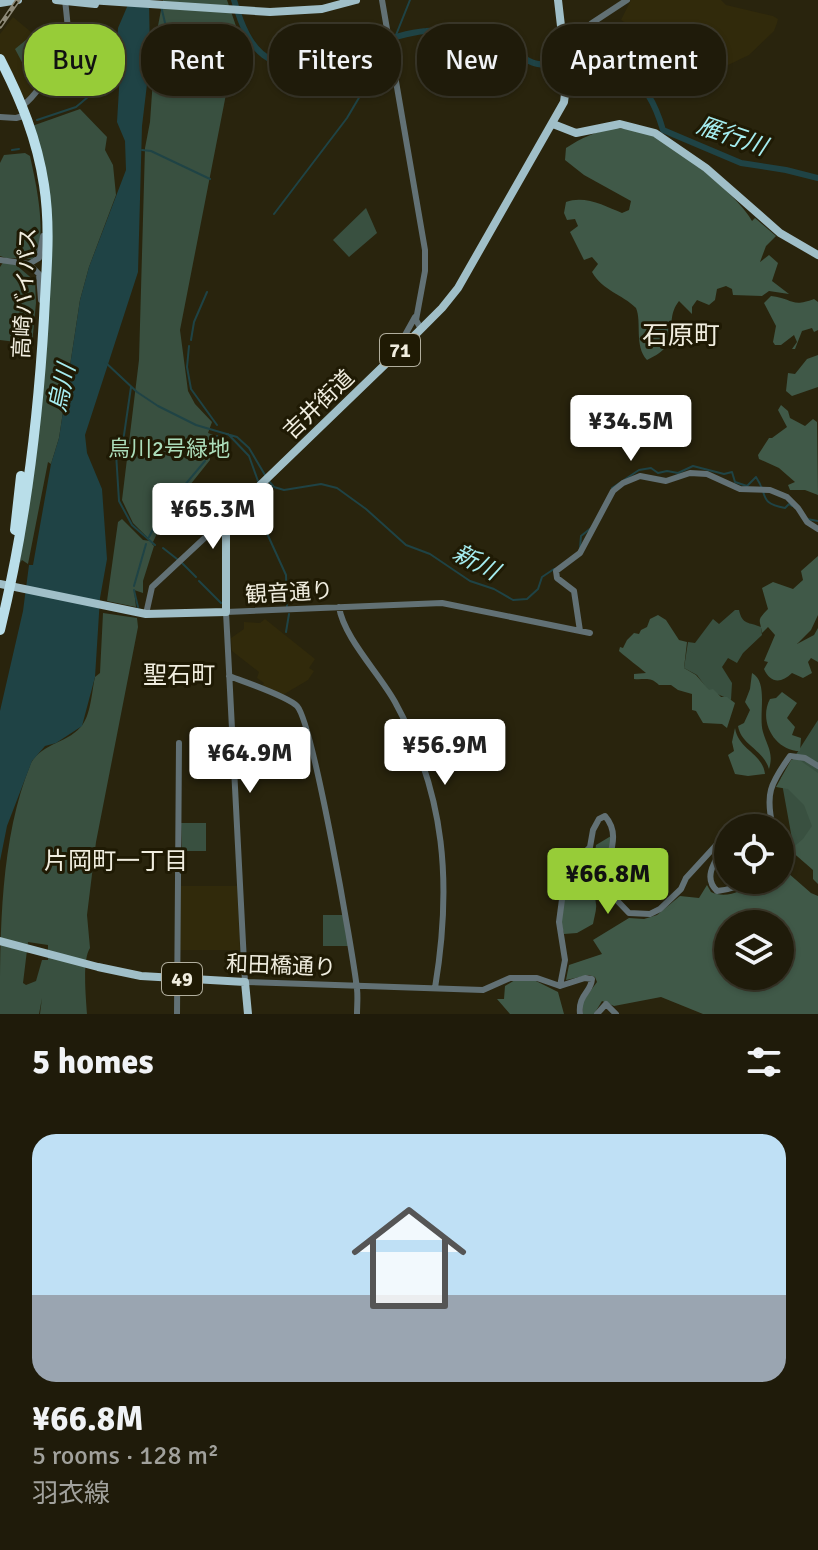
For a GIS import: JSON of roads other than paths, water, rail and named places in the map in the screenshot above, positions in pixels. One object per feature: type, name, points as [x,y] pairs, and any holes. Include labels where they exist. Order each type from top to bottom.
[{"type":"highway","name":"高崎バイパス","points":[[0,59],[23,111],[43,182],[47,237],[38,405],[26,500],[0,605]]},
{"type":"highway","name":"高崎バイパス","points":[[0,68],[23,111],[39,180],[43,236],[30,440],[0,630]]},
{"type":"highway","points":[[15,530],[21,476]]},
{"type":"main road","points":[[1,2],[17,0]]},
{"type":"main road","points":[[56,0],[111,5],[128,3]]},
{"type":"main road","points":[[89,0],[250,10],[322,9],[356,0]]},
{"type":"main road","points":[[139,0],[250,10]]},
{"type":"main road","name":"吉井街道","points":[[558,0],[561,24]]},
{"type":"main road","name":"吉井街道","points":[[226,518],[394,356],[458,288],[553,124],[565,96]]},
{"type":"main road","points":[[553,124],[576,133],[620,124],[655,133],[706,168],[780,233],[818,255]]},
{"type":"main road","points":[[226,518],[226,612]]},
{"type":"main road","name":"観音通り","points":[[7,586],[145,612],[226,612]]},
{"type":"main road","name":"和田橋通り","points":[[0,941],[96,967],[177,979],[245,982]]},
{"type":"main road","points":[[245,982],[248,1014]]},
{"type":"street","points":[[0,117],[23,111],[55,68],[66,47],[69,30],[65,0]]},
{"type":"street","points":[[382,0],[425,250],[425,271],[416,320],[421,329]]},
{"type":"street","points":[[591,24],[627,0]]},
{"type":"street","points":[[29,264],[39,258],[43,236]]},
{"type":"street","points":[[0,260],[29,264],[39,274],[41,300]]},
{"type":"street","points":[[394,356],[417,314]]},
{"type":"street","points":[[580,631],[574,591],[555,575],[580,553],[613,491],[634,478],[640,476],[666,481],[690,473],[707,474],[740,489],[770,490],[787,497],[807,522],[818,529]]},
{"type":"street","points":[[145,612],[152,587],[226,518]]},
{"type":"street","name":"観音通り","points":[[226,612],[442,603],[590,633]]},
{"type":"street","points":[[339,607],[345,626],[377,671],[407,725],[430,787],[444,862],[445,908],[435,988]]},
{"type":"street","points":[[226,612],[245,982]]},
{"type":"street","points":[[229,676],[294,704],[302,714],[321,790],[356,986],[357,1014]]},
{"type":"street","points":[[177,1014],[179,743]]},
{"type":"street","points":[[770,814],[767,801],[774,781],[790,756],[805,758],[818,766]]},
{"type":"street","points":[[560,986],[565,960],[559,922],[565,877],[568,869],[590,847],[599,819],[605,816],[613,830],[605,875],[606,889],[629,913],[650,914],[660,909],[681,889],[686,878],[714,847]]},
{"type":"street","points":[[714,864],[710,882],[714,889]]},
{"type":"street","name":"和田橋通り","points":[[245,982],[483,990],[506,979],[529,978],[560,986],[585,978],[592,979],[591,986],[581,998],[580,1014]]},
{"type":"street","points":[[597,1014],[606,1004],[616,1014]]},
{"type":"water","points":[[130,0],[149,0],[149,24],[141,24],[141,96],[146,96],[138,272],[85,435],[87,453],[102,489],[107,559],[100,598],[95,677],[82,726],[56,743],[45,746],[32,761],[7,826],[0,861],[0,711],[23,611],[29,565],[33,565],[51,464],[59,438],[80,300],[89,267],[126,170],[125,141],[117,122],[119,96],[125,96],[125,24],[120,24]]},
{"type":"waterway","name":"雁行川","points":[[234,0],[252,43],[272,60],[306,62],[426,31],[462,34],[522,55],[536,64],[586,60],[636,80],[651,100],[663,130],[741,163],[818,178]]},
{"type":"waterway","points":[[400,24],[410,0]]},
{"type":"waterway","points":[[161,6],[165,24]]},
{"type":"waterway","points":[[37,120],[76,107],[89,96]]},
{"type":"waterway","points":[[274,214],[347,118],[360,96]]},
{"type":"waterway","points":[[12,150],[19,149]]},
{"type":"waterway","points":[[142,150],[151,151],[210,179]]},
{"type":"waterway","points":[[191,340],[194,322],[207,292]]},
{"type":"waterway","points":[[189,346],[187,367],[191,389],[217,425]]},
{"type":"waterway","name":"新川","points":[[105,362],[137,392],[158,406],[196,425],[237,437],[249,448],[265,475]]},
{"type":"waterway","points":[[131,387],[124,435],[116,453],[119,501],[132,525],[155,545]]},
{"type":"waterway","name":"新川","points":[[228,434],[249,456],[258,481]]},
{"type":"waterway","points":[[210,453],[217,436]]},
{"type":"waterway","points":[[149,537],[162,512],[205,461]]},
{"type":"waterway","name":"新川","points":[[612,488],[639,470],[651,468],[658,473],[678,473],[693,466],[724,474],[732,472],[735,482],[747,486],[756,477],[767,501],[785,508],[789,504],[792,506]]},
{"type":"waterway","name":"新川","points":[[268,480],[274,487],[284,490],[321,484],[337,488],[406,545],[430,554],[470,581],[513,600],[527,599],[538,589],[542,577],[554,569]]},
{"type":"waterway","points":[[260,491],[265,529],[286,575],[287,608]]},
{"type":"waterway","name":"新川","points":[[807,519],[818,521]]},
{"type":"waterway","name":"新川","points":[[580,548],[581,536],[591,528]]},
{"type":"waterway","points":[[134,586],[146,544]]},
{"type":"waterway","points":[[163,548],[177,559]]},
{"type":"waterway","points":[[182,563],[196,577]]},
{"type":"waterway","points":[[199,581],[221,603]]},
{"type":"waterway","points":[[134,590],[138,607]]},
{"type":"waterway","points":[[286,632],[289,614]]},
{"type":"railway","points":[[0,26],[18,0]]},
{"type":"district","name":"石原町","points":[[681,335]]},
{"type":"district","name":"聖石町","points":[[179,675]]},
{"type":"district","name":"片岡町一丁目","points":[[116,861]]},
{"type":"water label","name":"烏川","points":[[62,388]]},
{"type":"park label","name":"烏川2号緑地","points":[[169,448]]}]
